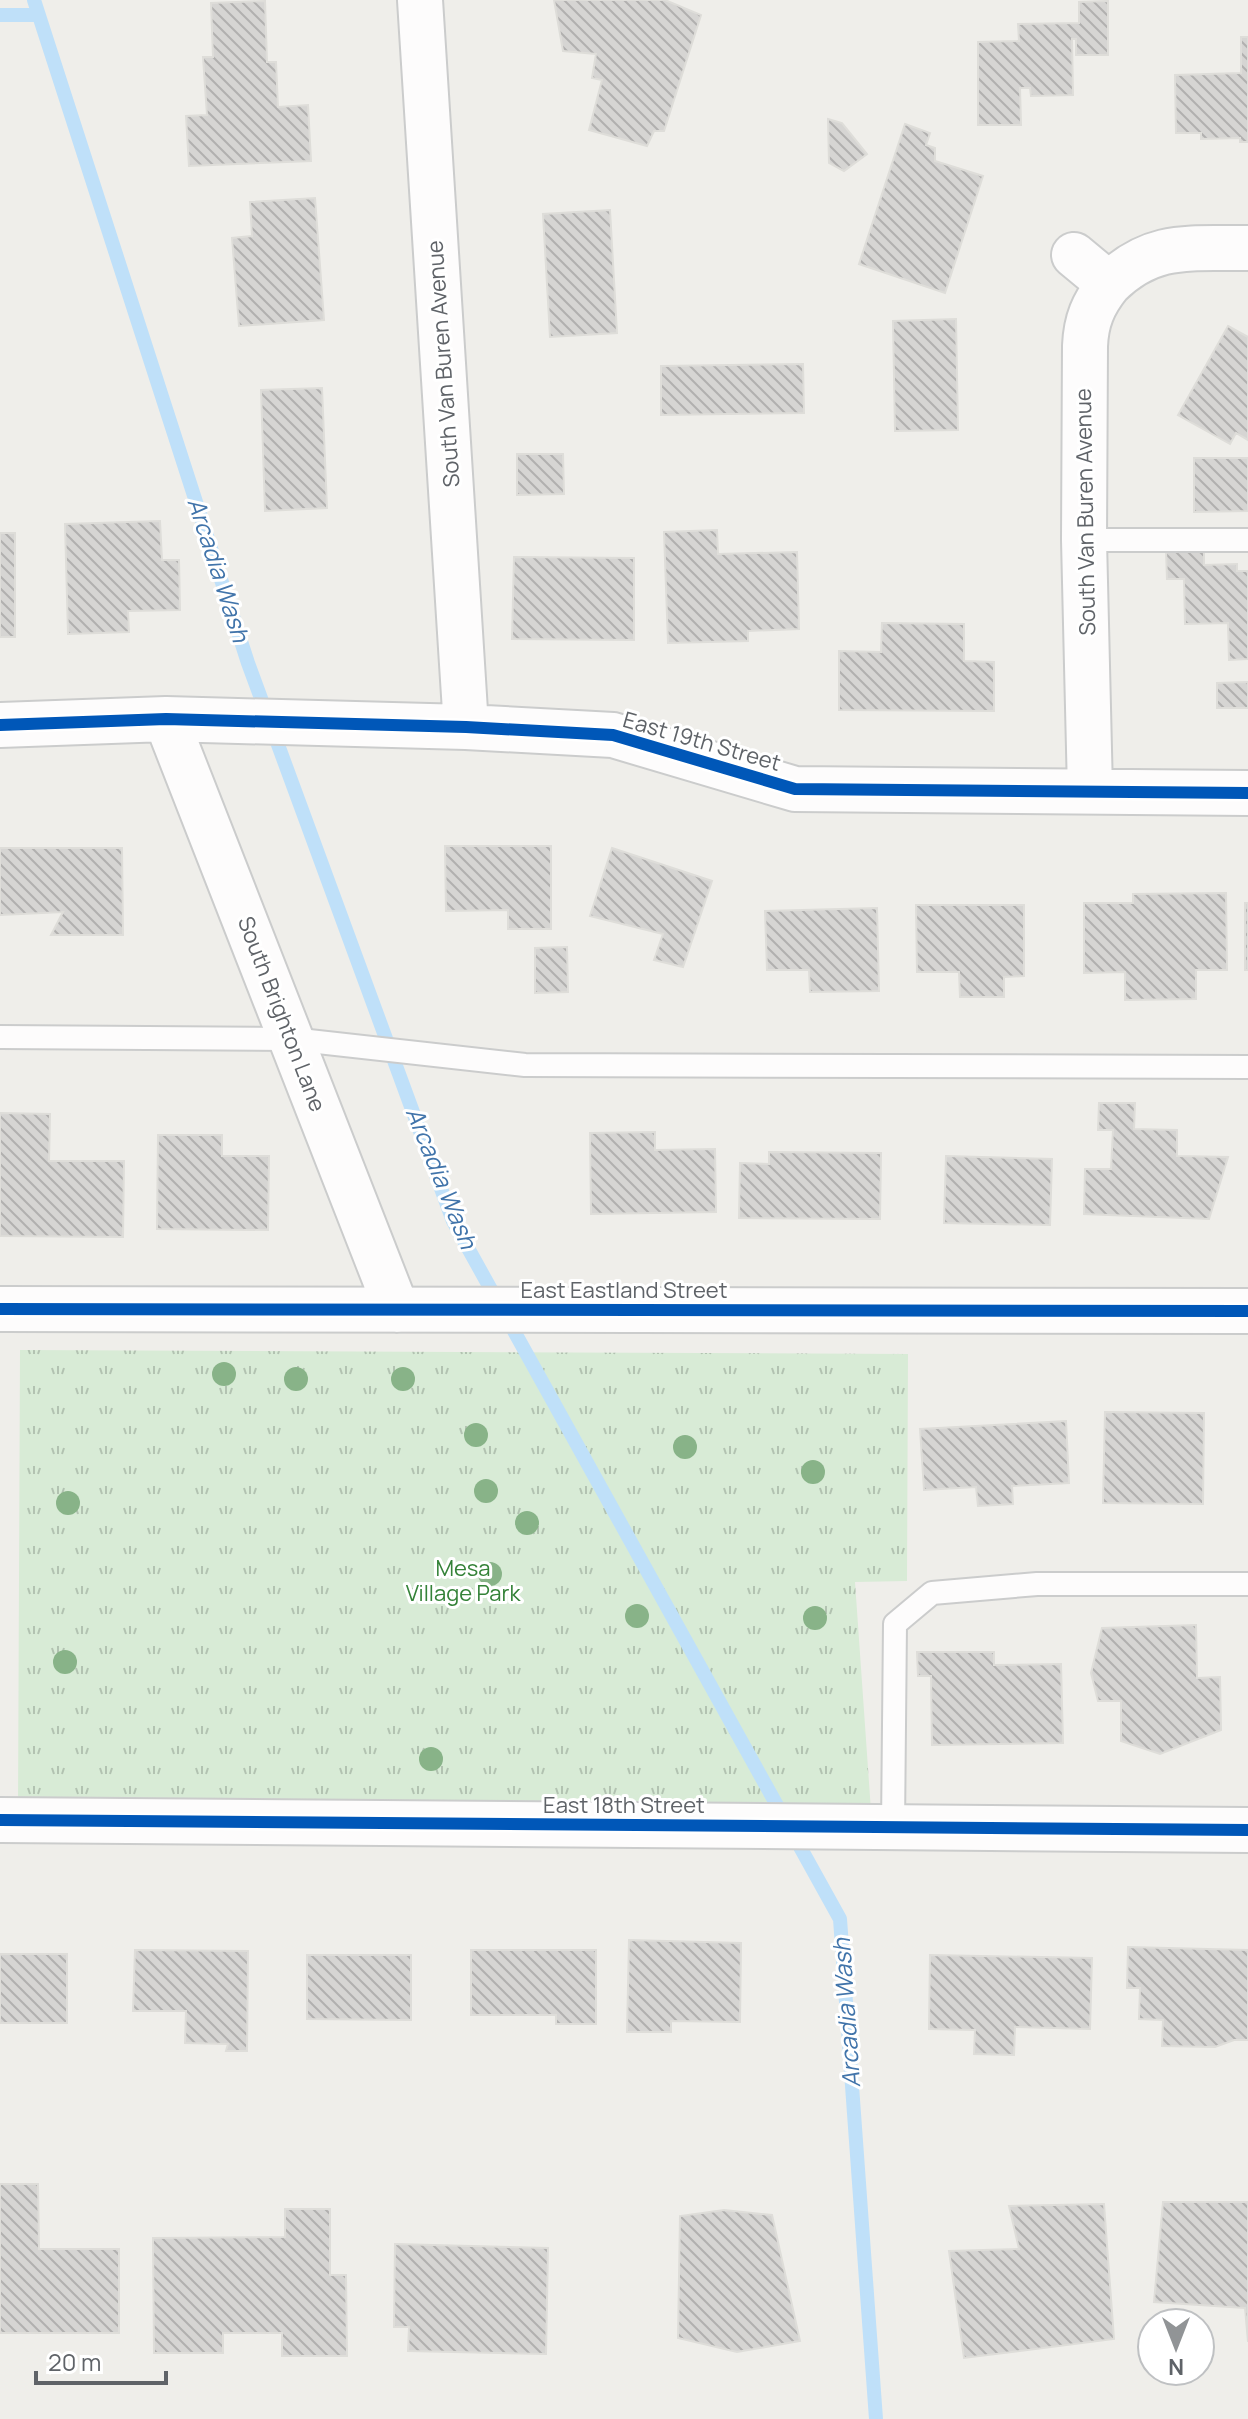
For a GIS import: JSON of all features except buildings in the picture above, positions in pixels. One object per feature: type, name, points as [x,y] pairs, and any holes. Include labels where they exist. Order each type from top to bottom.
[{"type":"street","name":"South Van Buren Avenue","points":[[420,0],[466,727]]},
{"type":"street","name":"South Van Buren Avenue","points":[[1090,791],[1084,540],[1086,323],[1096,301],[1109,284],[1124,269],[1143,257],[1162,251],[1248,248]]},
{"type":"street","points":[[1074,255],[1109,284]]},
{"type":"street","name":"East 19th Street","points":[[0,725],[166,719],[466,727],[613,735],[795,789],[1248,793]]},
{"type":"street","name":"South Brighton Lane","points":[[166,719],[397,1310]]},
{"type":"street","name":"East Eastland Street","points":[[0,1309],[1248,1311]]},
{"type":"street","name":"East 18th Street","points":[[0,1820],[1248,1830]]},
{"type":"lane","points":[[1084,540],[1248,540]]},
{"type":"lane","points":[[0,1037],[291,1039],[525,1065],[1248,1067]]},
{"type":"lane","points":[[893,1827],[895,1624],[932,1593],[1037,1584],[1248,1584]]},
{"type":"green space","name":"Mesa Village Park","points":[[20,1350],[908,1354],[907,1581],[855,1582],[871,1811],[18,1806]]},
{"type":"waterway","name":"Arcadia Wash","points":[[34,0],[248,663],[453,1221],[840,1919],[876,2419]]},
{"type":"waterway","points":[[0,15],[39,15]]},
{"type":"cycle path","points":[[0,725],[166,719],[466,727],[613,735],[795,789],[1248,793]]},
{"type":"cycle path","points":[[0,1309],[1248,1311]]},
{"type":"cycle path","points":[[0,1820],[1248,1830]]}]
